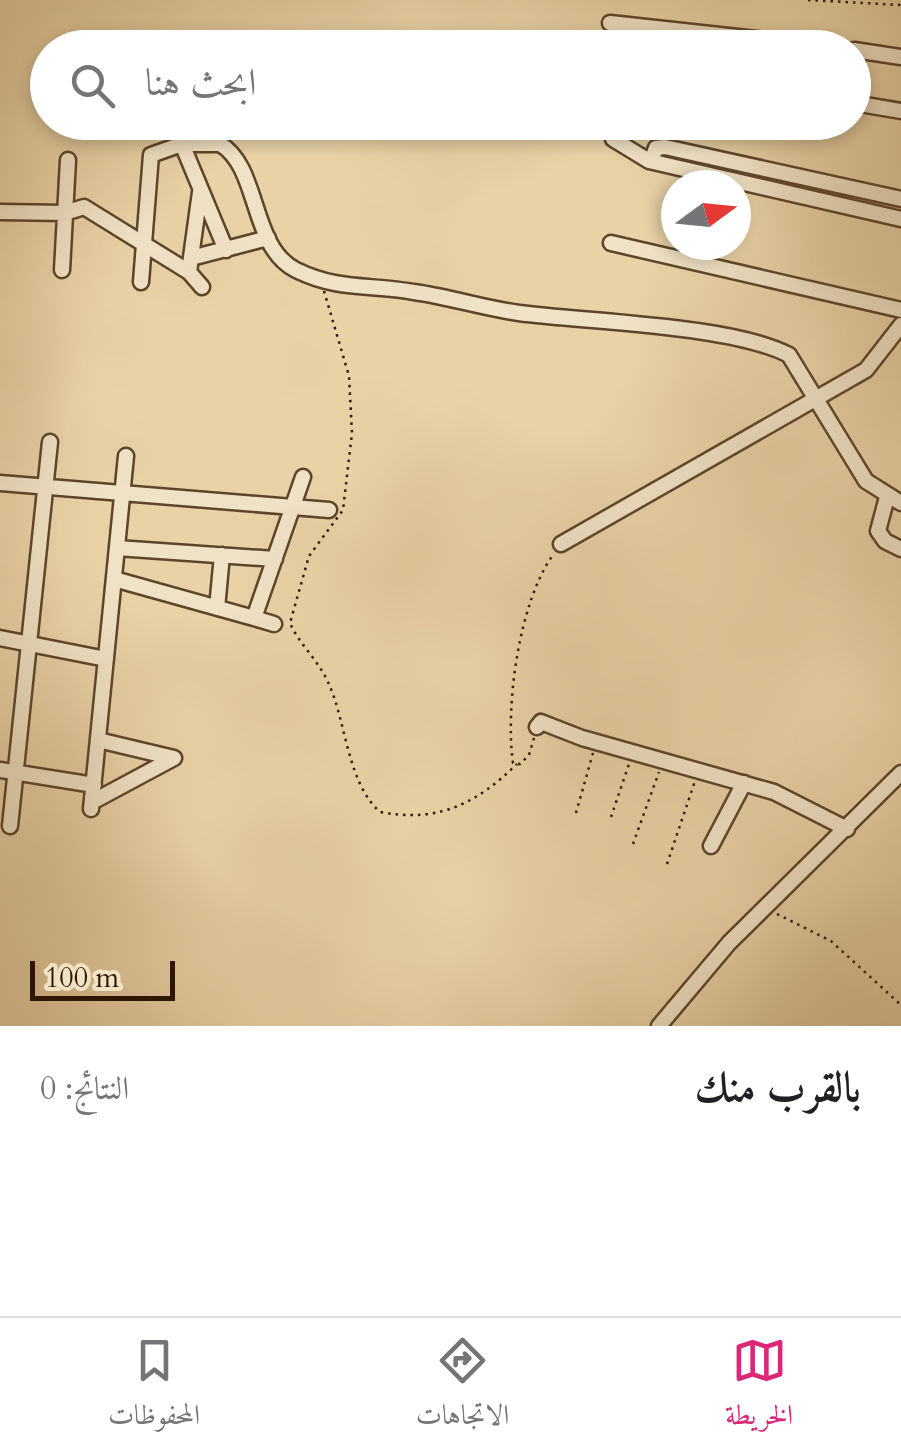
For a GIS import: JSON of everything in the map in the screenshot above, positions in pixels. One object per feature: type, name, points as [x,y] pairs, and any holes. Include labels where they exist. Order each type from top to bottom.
[{"type":"street","points":[[610,23],[674,30]]},
{"type":"street","points":[[871,53],[901,57]]},
{"type":"street","points":[[871,107],[901,111]]},
{"type":"street","points":[[615,140],[651,161],[901,219]]},
{"type":"street","points":[[182,144],[226,250]]},
{"type":"street","points":[[140,282],[152,155],[182,144],[220,144],[229,150],[268,238],[284,263],[317,279],[350,289],[411,291],[516,312],[776,348],[798,365],[866,481],[894,500],[878,531],[885,541],[901,549]]},
{"type":"street","points":[[651,161],[658,147],[676,149],[901,198]]},
{"type":"street","points":[[62,270],[68,160]]},
{"type":"street","points":[[200,191],[190,265],[202,287]]},
{"type":"street","points":[[0,212],[65,213],[84,207],[143,247],[190,265],[268,238]]},
{"type":"street","points":[[611,243],[901,310]]},
{"type":"street","points":[[562,544],[818,401],[866,370],[901,325]]},
{"type":"street","points":[[10,826],[8,771],[29,644],[50,442]]},
{"type":"street","points":[[98,740],[174,758],[92,806],[98,740],[126,456]]},
{"type":"street","points":[[254,618],[303,477]]},
{"type":"street","points":[[0,483],[330,510]]},
{"type":"street","points":[[117,548],[275,559]]},
{"type":"street","points":[[217,608],[222,555]]},
{"type":"street","points":[[114,578],[274,624]]},
{"type":"street","points":[[0,638],[106,660]]},
{"type":"street","points":[[536,727],[541,722],[596,742],[774,792],[847,829]]},
{"type":"street","points":[[8,771],[94,784]]},
{"type":"street","points":[[659,1026],[729,943],[901,773]]},
{"type":"street","points":[[712,846],[744,783]]},
{"type":"path","points":[[808,0],[901,5]]},
{"type":"path","points":[[317,279],[333,308],[342,341],[353,406],[352,433],[343,510],[309,556],[290,623],[330,686],[348,750],[371,802],[380,812],[445,814],[469,804],[529,755],[536,727]]},
{"type":"path","points":[[517,764],[511,743],[521,637],[548,561],[562,544]]},
{"type":"path","points":[[576,813],[596,742]]},
{"type":"path","points":[[611,817],[633,753]]},
{"type":"path","points":[[633,844],[663,761]]},
{"type":"path","points":[[667,864],[698,770]]},
{"type":"path","points":[[766,910],[831,942],[901,1006]]}]
